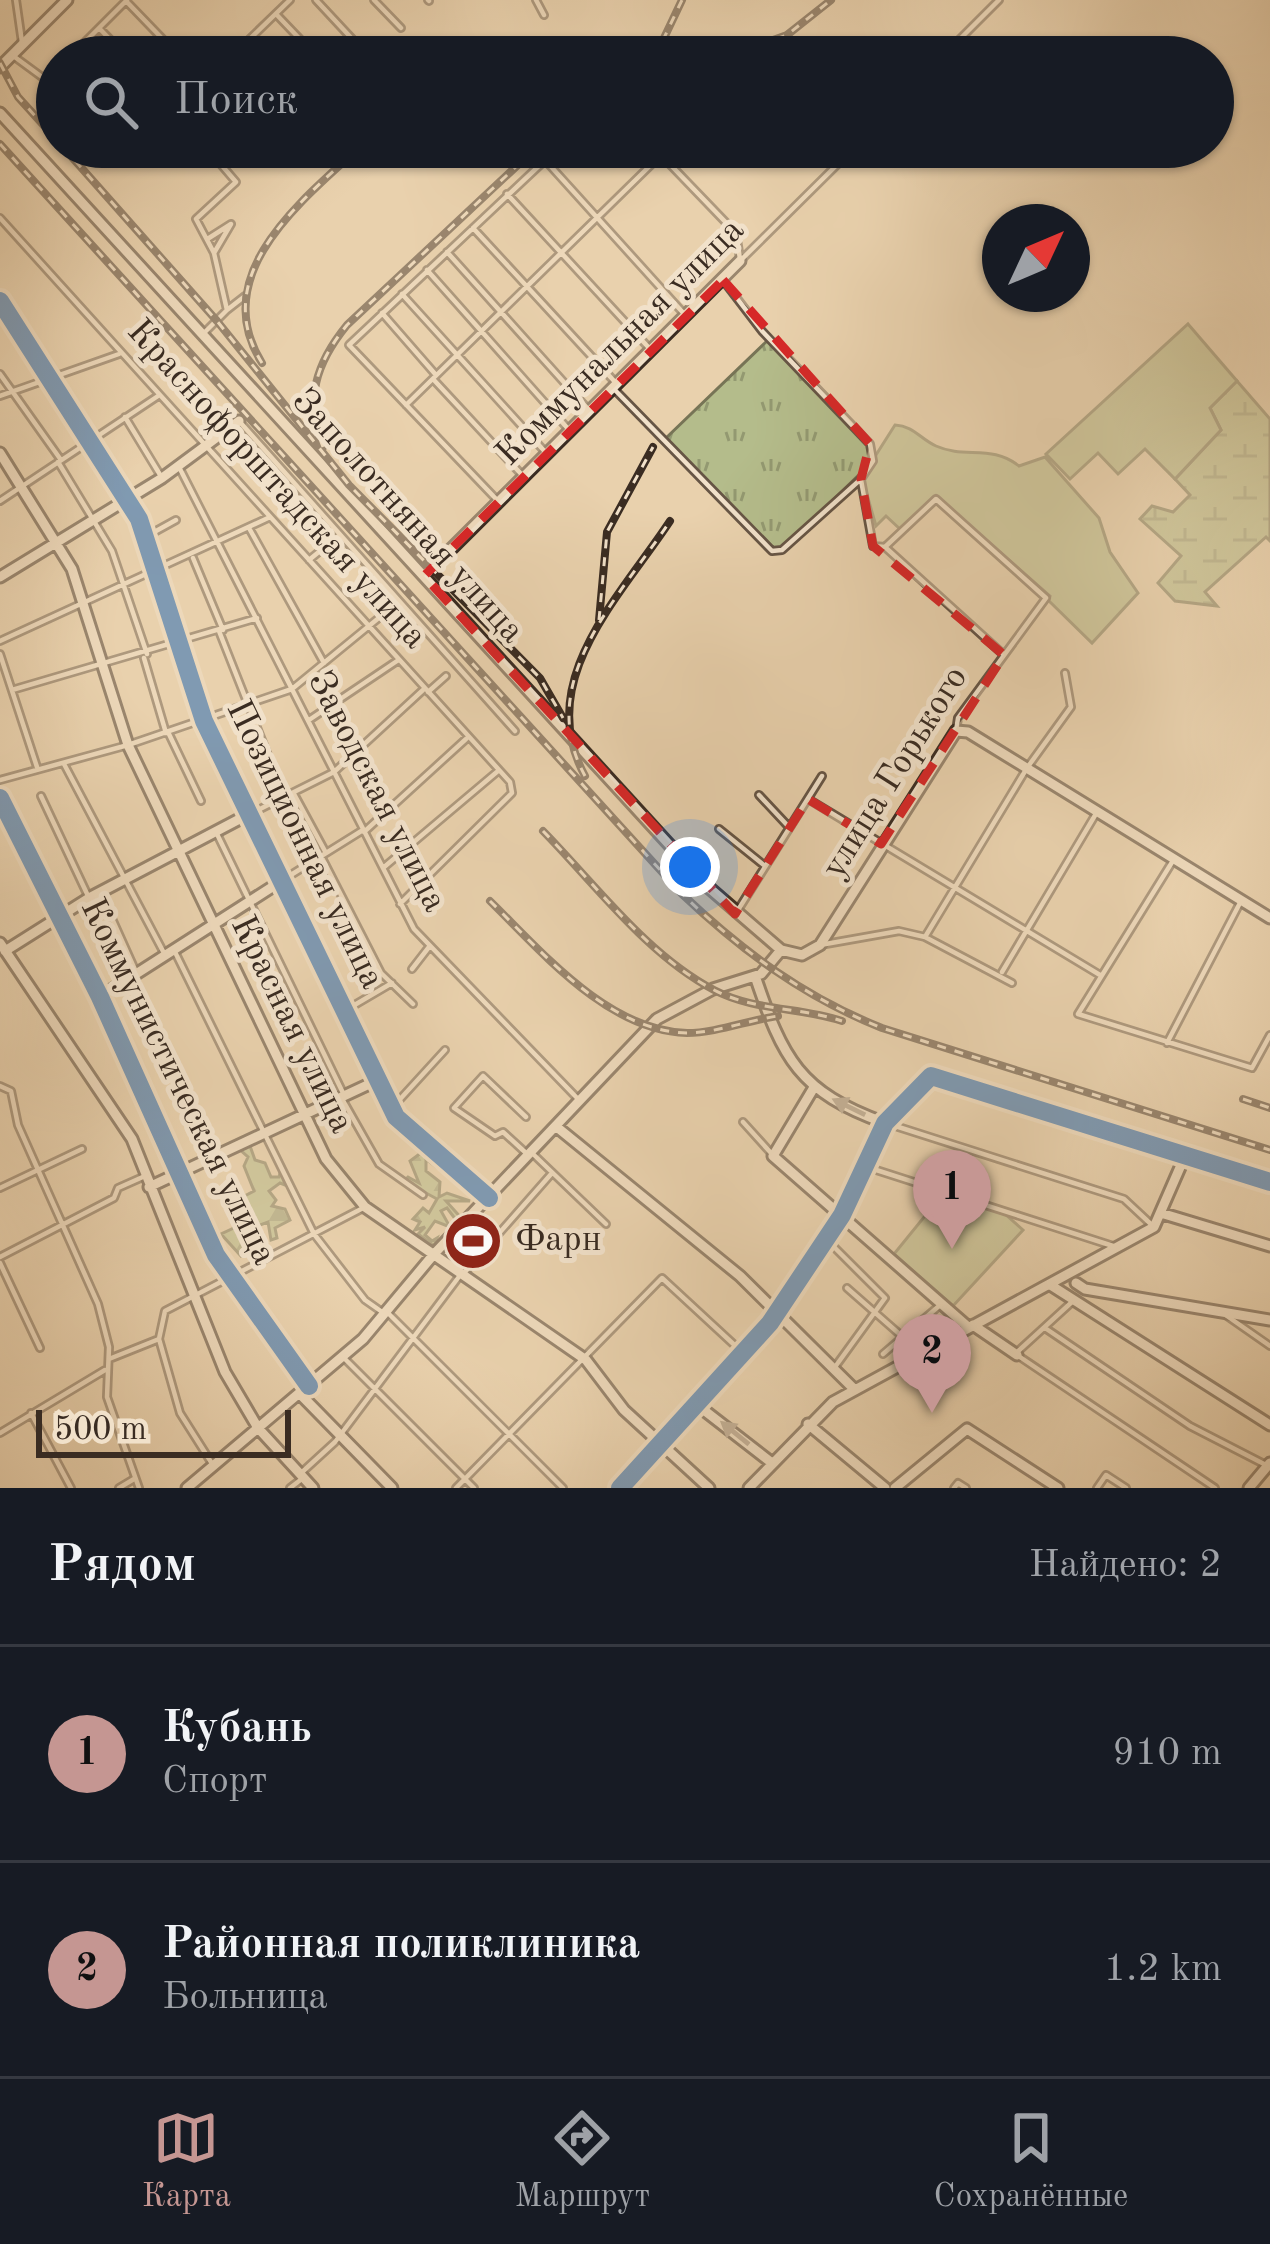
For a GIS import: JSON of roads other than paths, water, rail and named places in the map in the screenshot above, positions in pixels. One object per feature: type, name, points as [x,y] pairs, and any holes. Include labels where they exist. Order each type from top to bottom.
[{"type":"street","points":[[16,0],[23,44]]},
{"type":"street","points":[[0,67],[67,0]]},
{"type":"street","points":[[253,36],[290,0]]},
{"type":"street","points":[[316,0],[349,36]]},
{"type":"street","points":[[374,0],[401,28]]},
{"type":"street","points":[[536,0],[544,15]]},
{"type":"street","points":[[963,36],[999,0]]},
{"type":"street","points":[[91,36],[127,1],[160,36]]},
{"type":"street","points":[[276,14],[297,36]]},
{"type":"street","points":[[99,28],[107,36]]},
{"type":"street","points":[[12,55],[36,73]]},
{"type":"street","name":"Заполотняная улица","points":[[0,113],[36,153]]},
{"type":"street","name":"Заполотняная улица","points":[[50,168],[735,914],[781,950]]},
{"type":"street","points":[[224,168],[236,182],[196,219],[214,253],[227,310]]},
{"type":"street","points":[[499,502],[349,345],[536,168]]},
{"type":"street","points":[[552,168],[686,316]]},
{"type":"street","points":[[406,405],[648,168]]},
{"type":"street","points":[[674,168],[736,232],[740,261]]},
{"type":"street","name":"Коммунальная улица","points":[[424,576],[834,168]]},
{"type":"street","points":[[507,194],[651,351]]},
{"type":"street","name":"Краснофорштадская улица","points":[[0,218],[513,787],[400,904]]},
{"type":"street","points":[[208,238],[231,224],[214,253]]},
{"type":"street","points":[[473,228],[772,551],[782,550],[861,479],[873,451],[762,332],[723,280]]},
{"type":"street","points":[[447,252],[590,412]]},
{"type":"street","points":[[427,270],[570,431]]},
{"type":"street","points":[[402,294],[548,454]]},
{"type":"street","points":[[201,335],[245,296]]},
{"type":"street","name":"Позиционная улица","points":[[0,301],[147,536],[204,721],[392,1109],[404,1126],[489,1198]]},
{"type":"street","points":[[382,313],[524,477]]},
{"type":"street","points":[[0,397],[120,353]]},
{"type":"street","points":[[0,374],[96,519],[124,584],[167,733],[202,802]]},
{"type":"street","points":[[0,501],[158,396]]},
{"type":"street","points":[[125,417],[162,478]]},
{"type":"street","points":[[0,577],[179,467],[238,421],[515,731]]},
{"type":"street","name":"Красная улица","points":[[0,453],[59,541],[86,601],[128,746],[326,1159],[365,1207],[586,1360],[662,1446],[709,1488]]},
{"type":"street","name":"Заводская улица","points":[[179,467],[400,904],[429,947],[581,1103]]},
{"type":"street","points":[[861,479],[874,545],[885,548],[1004,655]]},
{"type":"street","name":"улица Горького","points":[[820,945],[956,730],[958,718],[1046,598],[936,499],[885,548]]},
{"type":"street","points":[[0,641],[268,518]]},
{"type":"street","points":[[147,536],[176,520]]},
{"type":"street","points":[[249,528],[324,663]]},
{"type":"street","points":[[308,561],[338,538]]},
{"type":"street","points":[[192,555],[244,707],[284,796]]},
{"type":"street","points":[[0,780],[37,766],[128,746],[292,689],[397,603]]},
{"type":"street","points":[[12,690],[183,644],[257,618]]},
{"type":"street","points":[[0,654],[37,766]]},
{"type":"street","points":[[309,720],[397,661]]},
{"type":"street","points":[[926,937],[1027,768],[1071,707],[1065,673]]},
{"type":"street","points":[[313,1488],[258,1428],[191,1297],[132,1139],[1,951],[94,895],[334,772],[446,676]]},
{"type":"street","points":[[956,730],[968,732],[1270,918]]},
{"type":"street","points":[[100,998],[363,831],[466,739]]},
{"type":"street","points":[[63,762],[170,952],[314,1234],[353,1286],[514,1435],[563,1488]]},
{"type":"street","points":[[382,869],[498,771]]},
{"type":"street","points":[[735,914],[822,776]]},
{"type":"street","points":[[293,792],[381,973],[413,1004]]},
{"type":"street","points":[[759,795],[790,827]]},
{"type":"street","points":[[41,796],[136,972]]},
{"type":"street","name":"Коммунистическая улица","points":[[0,798],[60,914],[231,1277],[304,1390],[338,1434],[392,1488]]},
{"type":"street","points":[[808,799],[1100,975]]},
{"type":"street","points":[[1002,974],[1097,812]]},
{"type":"street","points":[[719,829],[765,866]]},
{"type":"street","points":[[216,832],[379,1164],[423,1195]]},
{"type":"street","points":[[1174,859],[1078,1014],[1252,1068],[1270,1035]]},
{"type":"street","points":[[1168,1043],[1241,901]]},
{"type":"street","points":[[187,1488],[343,1356],[668,1010],[754,976],[781,950],[802,955],[820,945],[881,930],[926,937],[1012,983]]},
{"type":"street","points":[[412,969],[429,947]]},
{"type":"street","points":[[754,976],[792,1067],[813,1089],[885,1123],[1124,1198],[1154,1227]]},
{"type":"street","points":[[346,1010],[392,983]]},
{"type":"street","points":[[392,1109],[445,1050]]},
{"type":"street","points":[[526,1117],[483,1076],[454,1108],[495,1136],[503,1132],[606,1225]]},
{"type":"street","points":[[620,1488],[662,1446],[776,1311],[842,1215],[885,1123],[931,1076],[1270,1182]]},
{"type":"street","points":[[149,1187],[378,1080]]},
{"type":"street","points":[[3,1086],[98,1304],[110,1359],[105,1370],[106,1396],[139,1488]]},
{"type":"street","points":[[773,1156],[813,1089]]},
{"type":"street","points":[[743,1122],[773,1156],[971,1326],[1215,1488]]},
{"type":"street","points":[[558,1128],[776,1311],[854,1389]]},
{"type":"street","points":[[0,1188],[82,1149]]},
{"type":"street","points":[[1016,1355],[1119,1248],[1154,1227],[1164,1214],[1185,1156]]},
{"type":"street","points":[[867,1168],[1119,1248]]},
{"type":"street","points":[[290,1488],[338,1434],[411,1336],[552,1173]]},
{"type":"street","points":[[40,1348],[0,1260],[146,1175]]},
{"type":"street","points":[[214,1466],[192,1440],[180,1413],[159,1340],[165,1311],[365,1207]]},
{"type":"street","points":[[1164,1214],[1270,1246]]},
{"type":"street","points":[[826,1240],[885,1298],[834,1368]]},
{"type":"street","points":[[456,1488],[514,1435],[662,1278],[742,1353]]},
{"type":"street","points":[[1054,1287],[1077,1290],[1270,1425]]},
{"type":"street","points":[[749,1488],[808,1424],[854,1389],[1054,1287],[1270,1319]]},
{"type":"street","points":[[847,1288],[904,1338]]},
{"type":"street","points":[[884,1354],[944,1303]]},
{"type":"street","points":[[1224,1312],[1270,1346]]},
{"type":"street","points":[[1045,1328],[1190,1426],[1268,1470],[1249,1488]]},
{"type":"street","points":[[110,1359],[159,1340]]},
{"type":"street","points":[[343,1356],[474,1488]]},
{"type":"street","points":[[0,1433],[105,1370]]},
{"type":"street","points":[[696,1404],[772,1463]]},
{"type":"street","points":[[31,1413],[71,1488]]},
{"type":"street","points":[[808,1424],[885,1488]]},
{"type":"street","points":[[895,1488],[962,1431],[974,1432],[1058,1488]]},
{"type":"street","points":[[1097,1488],[1106,1475],[1126,1488]]},
{"type":"street","points":[[119,1488],[134,1479]]},
{"type":"street","points":[[954,1488],[958,1483],[966,1488]]},
{"type":"railway","points":[[665,36],[682,0]]},
{"type":"railway","points":[[784,36],[831,0]]},
{"type":"railway","points":[[0,63],[18,97],[36,117]]},
{"type":"railway","points":[[0,144],[682,894],[728,935],[800,987],[882,1028],[1270,1150]]},
{"type":"railway","points":[[82,168],[217,321],[349,485],[540,678],[563,718]]},
{"type":"railway","points":[[262,363],[248,331],[246,300],[253,270],[289,216],[337,168]]},
{"type":"railway","points":[[323,447],[314,398],[321,368],[336,339],[515,168]]},
{"type":"railway","points":[[599,620],[607,532],[653,447]]},
{"type":"railway","points":[[585,776],[572,741],[569,707],[576,674],[607,610],[670,521]]},
{"type":"railway","points":[[543,831],[644,938],[690,975],[745,1002],[842,1021]]},
{"type":"railway","points":[[490,901],[554,965],[630,1019],[687,1033],[778,1016]]},
{"type":"railway","points":[[1243,1099],[1270,1108]]},
{"type":"place","name":"Фарн","points":[[473,1241]]},
{"type":"place","name":"Кубань","points":[[952,1249]]},
{"type":"place","name":"Районная поликлиника","points":[[932,1413]]}]
